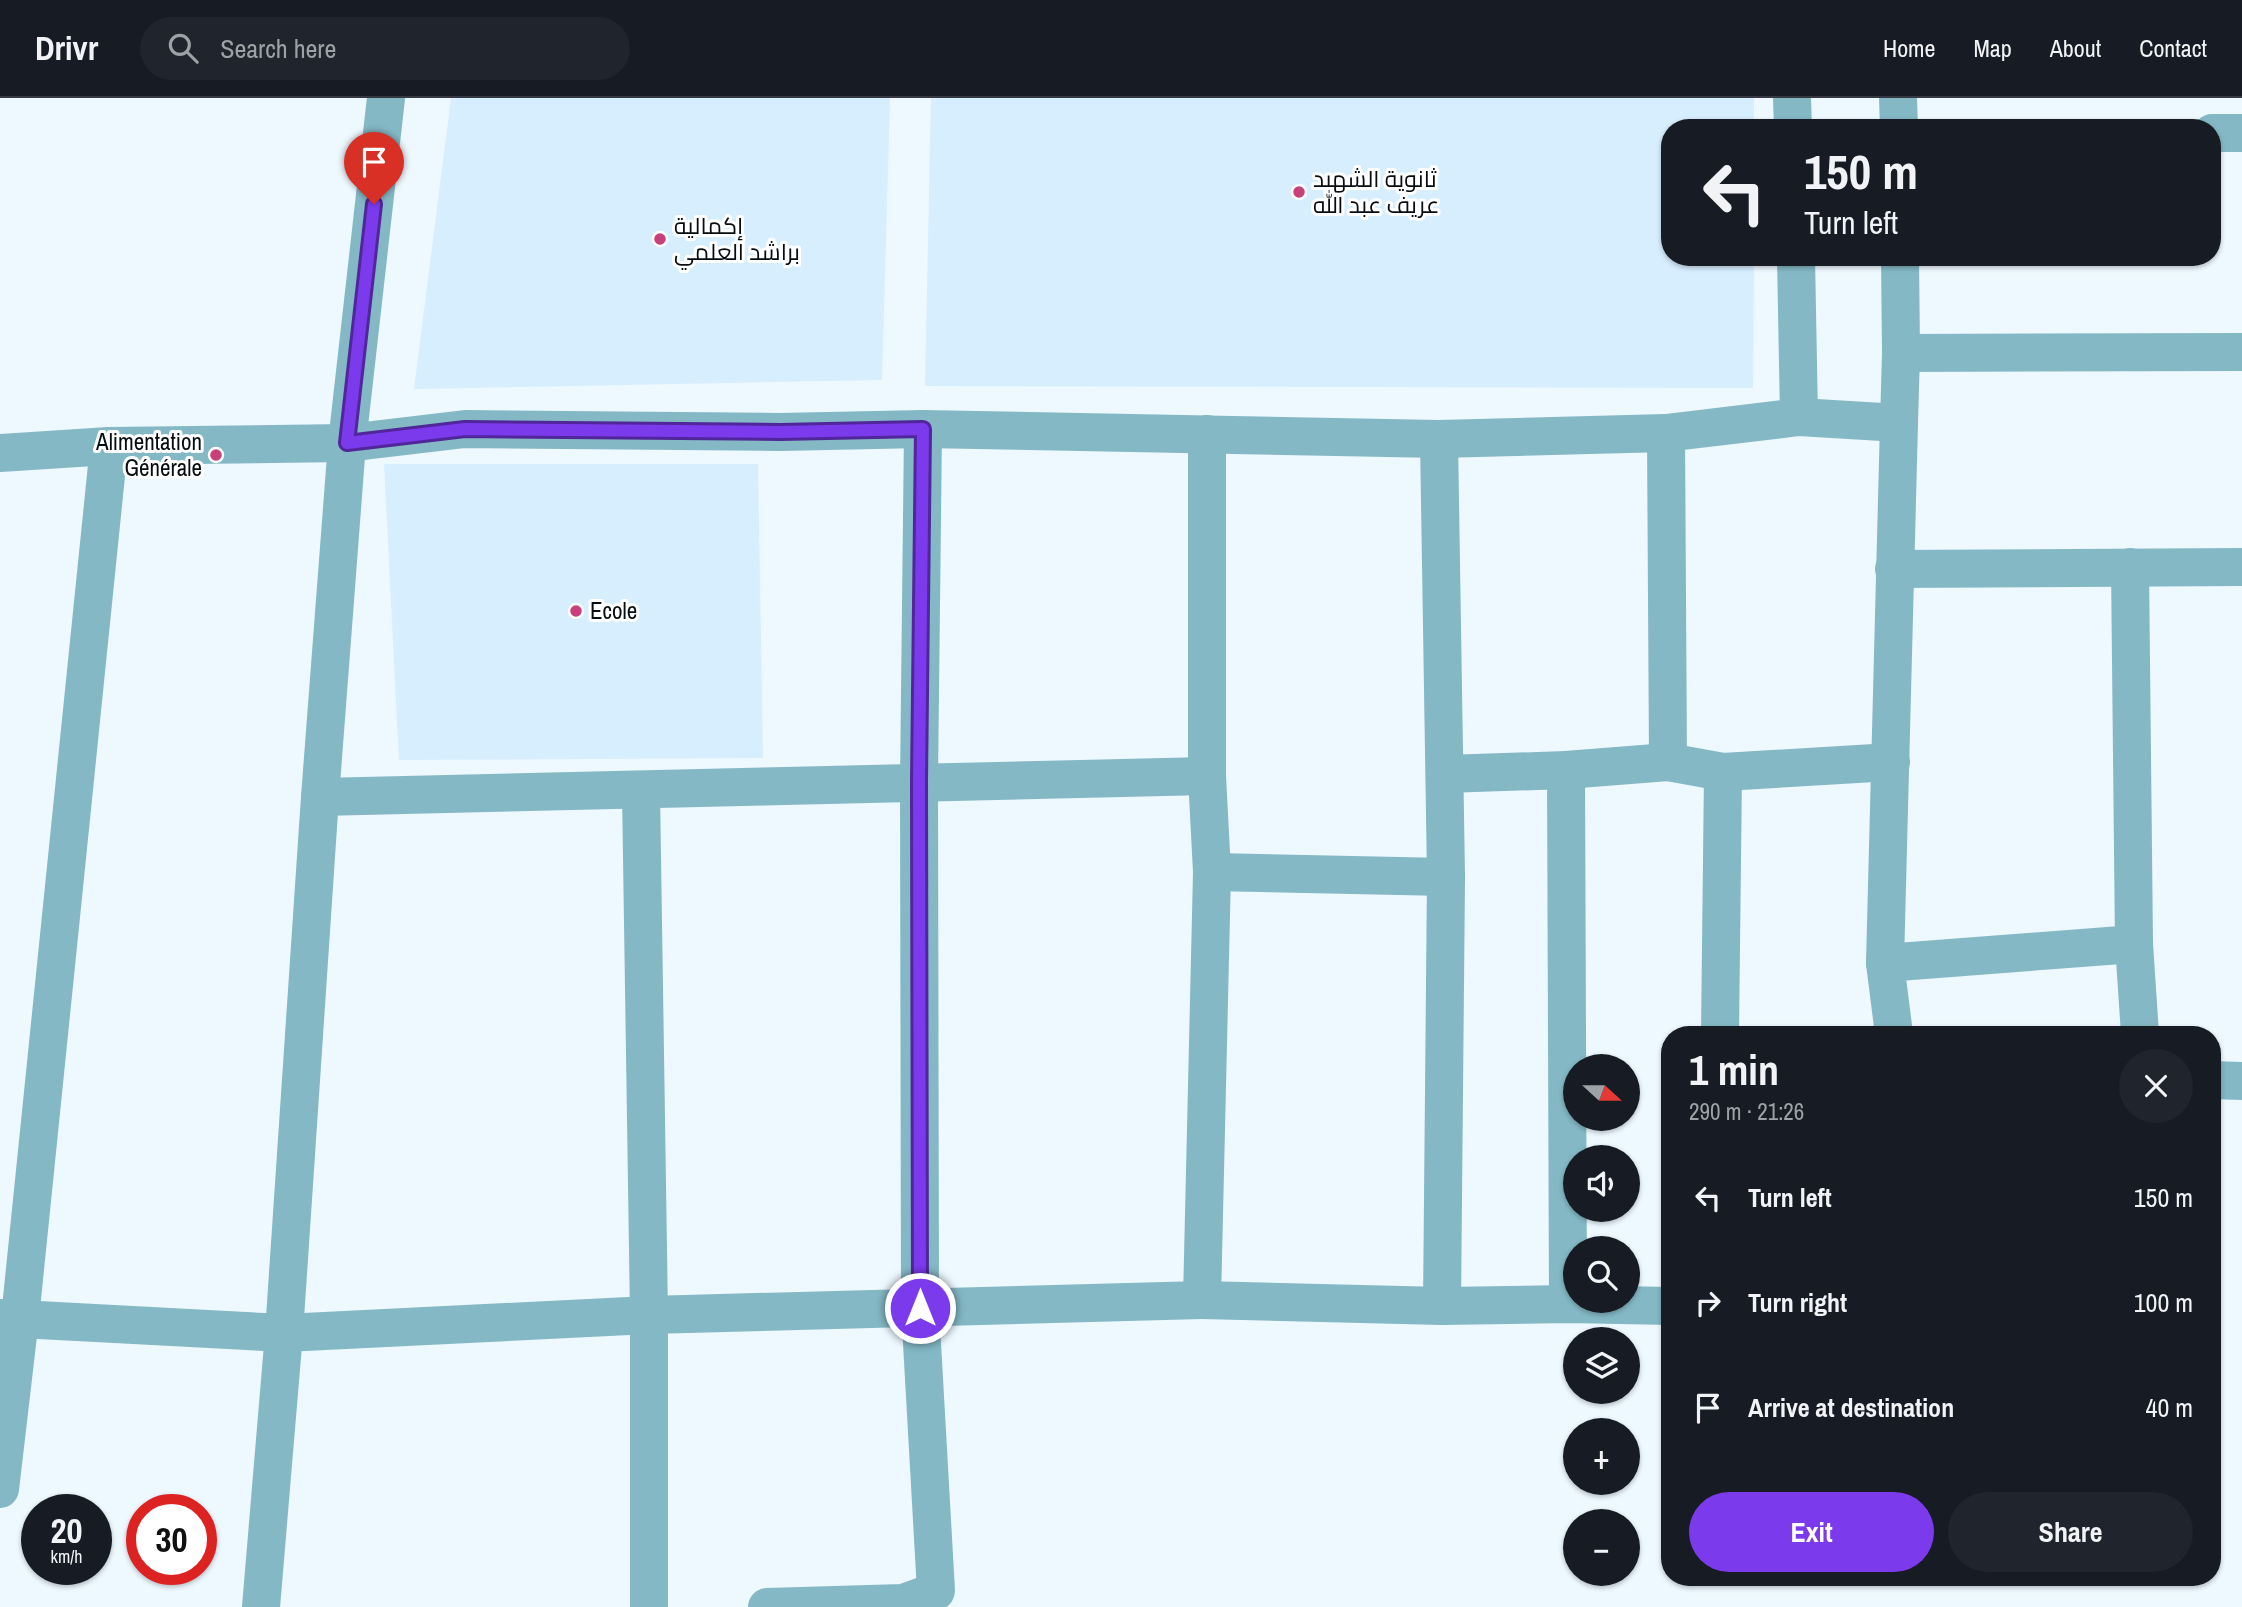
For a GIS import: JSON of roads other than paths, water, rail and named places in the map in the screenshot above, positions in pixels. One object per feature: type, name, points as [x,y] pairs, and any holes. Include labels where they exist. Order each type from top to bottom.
[{"type":"street","points":[[261,1607],[284,1333],[347,443],[386,98]]},
{"type":"street","points":[[1792,98],[1793,119]]},
{"type":"street","points":[[1898,98],[1899,119]]},
{"type":"street","points":[[2221,133],[2242,133]]},
{"type":"street","points":[[1796,266],[1799,417]]},
{"type":"street","points":[[1893,1026],[1885,963],[1901,353],[1900,266]]},
{"type":"street","points":[[1901,353],[2242,352]]},
{"type":"street","points":[[0,453],[109,446],[347,443],[465,429],[780,432],[923,429],[1439,439],[1666,433],[1799,417],[1899,423]]},
{"type":"street","points":[[767,1607],[903,1603],[936,1591],[920,1308],[919,781],[923,429]]},
{"type":"street","points":[[1666,433],[1668,762]]},
{"type":"street","points":[[1202,1300],[1212,872],[1207,776],[1207,434]]},
{"type":"street","points":[[1439,439],[1446,877],[1442,1306]]},
{"type":"street","points":[[0,1489],[10,1318],[109,446]]},
{"type":"street","points":[[2130,567],[2134,944],[2139,1026]]},
{"type":"street","points":[[1894,569],[2242,567]]},
{"type":"street","points":[[1445,774],[1566,770],[1668,762],[1723,772],[1891,762]]},
{"type":"street","points":[[1566,770],[1567,1236]]},
{"type":"street","points":[[1720,1026],[1723,772]]},
{"type":"street","points":[[320,797],[1207,776]]},
{"type":"street","points":[[641,791],[649,1315],[649,1607]]},
{"type":"street","points":[[1212,872],[1446,877]]},
{"type":"street","points":[[1885,963],[2134,944]]},
{"type":"street","points":[[2221,1080],[2242,1081]]},
{"type":"street","points":[[10,1318],[284,1333],[649,1315],[1202,1300],[1442,1306],[1563,1304]]},
{"type":"street","points":[[1640,1305],[1661,1306]]},
{"type":"place","name":"ثانوية الشهيد عريف عبد الله","points":[[1299,192]]},
{"type":"place","name":"إكمالية براشد العلمي","points":[[660,239]]},
{"type":"place","name":"Alimentation Générale","points":[[216,455]]},
{"type":"place","name":"Ecole","points":[[576,611]]}]
